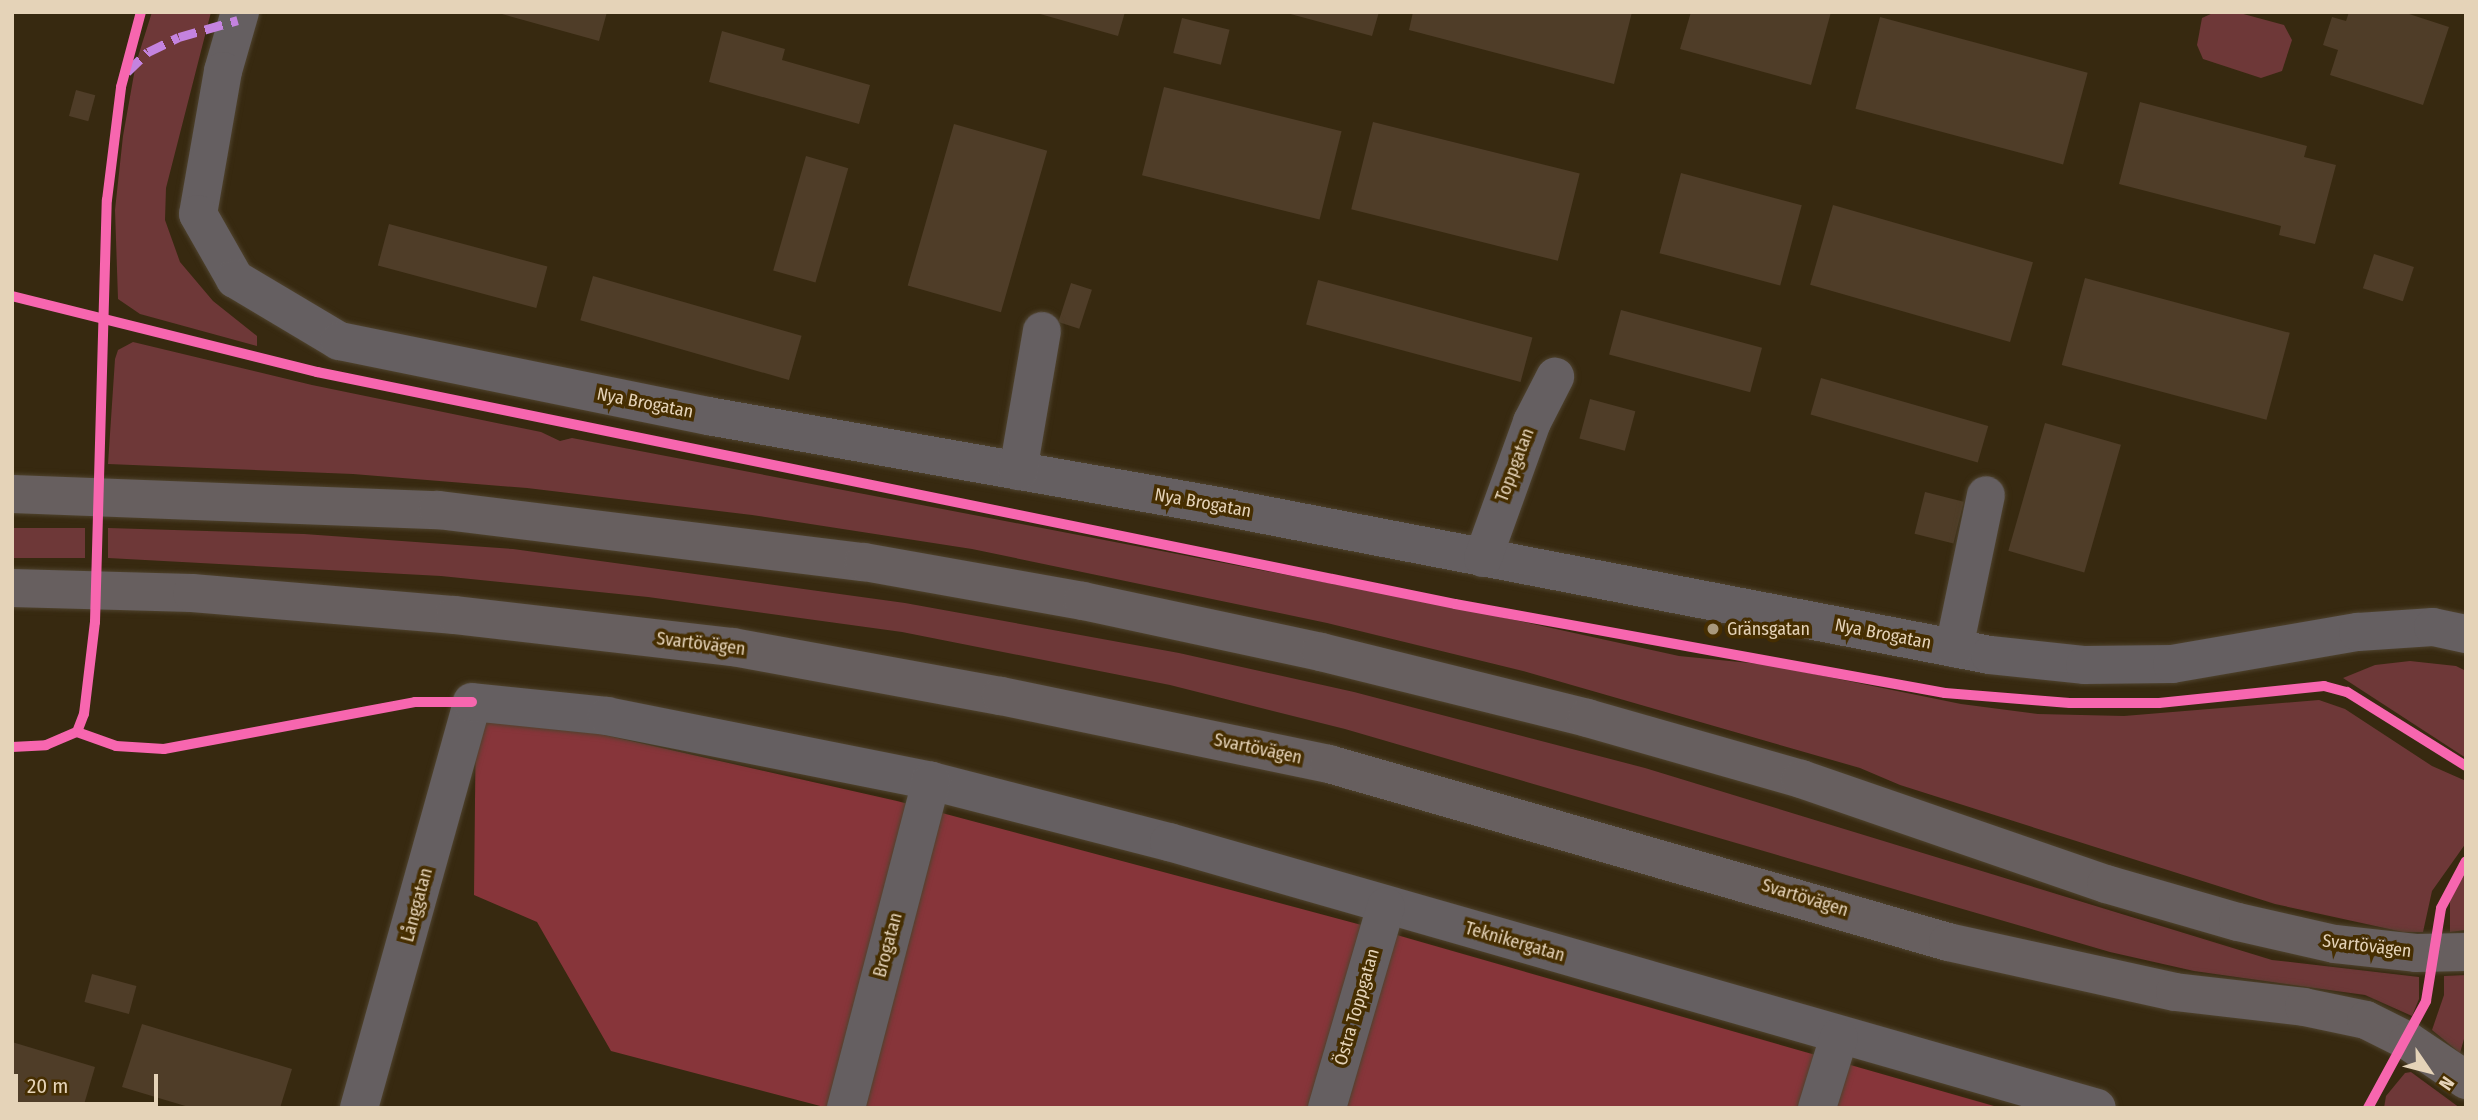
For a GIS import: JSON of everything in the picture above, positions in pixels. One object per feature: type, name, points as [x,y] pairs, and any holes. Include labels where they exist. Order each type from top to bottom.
[{"type":"main road","name":"Svartövägen","points":[[12,494],[187,498],[452,511],[864,562],[1083,601],[1321,652],[1600,722],[1801,779],[2106,884],[2238,922],[2334,944],[2416,953],[2466,952]]},
{"type":"main road","name":"Svartövägen","points":[[12,588],[192,593],[455,615],[733,647],[1002,696],[1328,764],[1751,882],[1948,942],[2175,992],[2304,1007],[2366,1020],[2408,1041],[2466,1080]]},
{"type":"street","name":"Nya Brogatan","points":[[240,12],[223,71],[198,214],[235,279],[339,341],[708,416],[1018,471],[1954,648],[2085,665],[2172,664],[2358,632],[2433,627],[2466,634]]},
{"type":"street","points":[[1018,471],[1042,331]]},
{"type":"street","name":"Toppgatan","points":[[1483,558],[1532,422],[1555,377]]},
{"type":"street","points":[[1954,648],[1986,495]]},
{"type":"street","name":"Teknikergatan","points":[[472,702],[607,716],[931,781],[1169,842],[1839,1037],[2097,1108]]},
{"type":"street","name":"Långgatan","points":[[359,1108],[472,702]]},
{"type":"street","name":"Brogatan","points":[[846,1108],[931,781]]},
{"type":"street","name":"Östra Toppgatan","points":[[1328,1108],[1386,906]]},
{"type":"street","points":[[1818,1108],[1839,1037]]},
{"type":"shaded area","points":[[152,12],[211,12],[166,188],[165,220],[180,262],[213,301],[257,336],[257,346],[140,314],[118,299],[115,210],[123,136],[136,63]]},
{"type":"shaded area","points":[[2215,12],[2236,12],[2284,25],[2292,40],[2282,71],[2261,78],[2203,59],[2197,45],[2202,18]]},
{"type":"shaded area","points":[[133,342],[312,385],[541,432],[560,441],[572,438],[1464,609],[1679,656],[1770,665],[1961,704],[2038,714],[2124,716],[2319,700],[2345,709],[2432,766],[2466,781],[2466,843],[2432,891],[2423,932],[2403,932],[2275,904],[1900,785],[1860,768],[1523,671],[1327,623],[972,549],[752,515],[527,488],[353,474],[108,464],[115,359],[118,350]]},
{"type":"shaded area","points":[[12,528],[85,528],[85,558],[12,558]]},
{"type":"shaded area","points":[[108,528],[304,534],[513,549],[905,603],[1179,653],[1354,692],[1645,768],[2272,960],[2419,977],[2419,999],[2412,1016],[2365,995],[2194,971],[2110,952],[1345,729],[1170,685],[902,632],[648,597],[441,576],[108,558]]},
{"type":"shaded area","points":[[2410,661],[2456,666],[2466,671],[2466,758],[2343,678],[2375,665]]},
{"type":"shaded area","points":[[476,706],[897,801],[1369,927],[2001,1108],[828,1108],[611,1051],[537,922],[474,895]]},
{"type":"shaded area","points":[[2466,873],[2466,930],[2450,932],[2450,897]]},
{"type":"shaded area","points":[[2466,975],[2466,1032],[2460,1053],[2432,1030],[2444,995],[2444,976]]},
{"type":"shaded area","points":[[2411,1072],[2460,1108],[2384,1108],[2386,1096],[2405,1073]]},
{"type":"building","points":[[495,12],[607,12],[599,41]]},
{"type":"building","points":[[1033,12],[1125,12],[1118,36]]},
{"type":"building","points":[[1283,12],[1379,12],[1372,36]]},
{"type":"building","points":[[1413,12],[1632,12],[1614,84],[1409,30]]},
{"type":"building","points":[[1691,12],[1831,12],[1811,85],[1680,49]]},
{"type":"building","points":[[2349,12],[2403,12],[2449,27],[2423,105],[2330,75],[2338,50],[2323,45],[2332,17],[2346,21]]},
{"type":"building","points":[[1880,17],[2088,73],[2063,164],[1855,109]]},
{"type":"building","points":[[1182,18],[1230,30],[1221,65],[1173,53]]},
{"type":"building","points":[[722,31],[785,49],[782,60],[870,85],[859,124],[709,82]]},
{"type":"building","points":[[1164,87],[1342,131],[1320,220],[1142,175]]},
{"type":"building","points":[[76,90],[95,95],[88,121],[69,116]]},
{"type":"building","points":[[2140,102],[2307,146],[2304,157],[2336,165],[2315,244],[2279,235],[2281,226],[2119,184]]},
{"type":"building","points":[[1373,122],[1580,174],[1558,261],[1351,209]]},
{"type":"building","points":[[954,124],[1047,151],[1001,312],[908,285]]},
{"type":"building","points":[[806,156],[848,168],[815,283],[773,270]]},
{"type":"building","points":[[1681,173],[1802,205],[1780,286],[1660,253]]},
{"type":"building","points":[[1833,205],[2033,262],[2010,342],[1810,285]]},
{"type":"building","points":[[389,224],[547,266],[536,308],[378,266]]},
{"type":"building","points":[[2374,254],[2414,267],[2403,301],[2363,288]]},
{"type":"building","points":[[593,276],[802,336],[789,380],[580,320]]},
{"type":"building","points":[[2085,278],[2290,333],[2266,420],[2062,365]]},
{"type":"building","points":[[1318,280],[1532,337],[1521,382],[1306,324]]},
{"type":"building","points":[[1071,283],[1092,290],[1079,329],[1058,322]]},
{"type":"building","points":[[1621,310],[1762,348],[1750,392],[1609,354]]},
{"type":"building","points":[[1821,378],[1988,426],[1978,462],[1811,415]]},
{"type":"building","points":[[1590,399],[1635,411],[1625,451],[1579,439]]},
{"type":"building","points":[[2045,423],[2121,445],[2084,573],[2008,551]]},
{"type":"building","points":[[1925,492],[1964,502],[1953,543],[1915,534]]},
{"type":"building","points":[[92,974],[136,986],[129,1014],[84,1002]]},
{"type":"building","points":[[142,1024],[292,1069],[280,1108],[192,1108],[122,1087]]},
{"type":"building","points":[[12,1042],[95,1067],[83,1108],[12,1108]]},
{"type":"marked path","points":[[127,72],[148,52],[179,37],[238,20]]},
{"type":"cycle path","points":[[12,747],[46,745],[77,732],[84,714],[95,622],[107,200],[121,87],[141,12]]},
{"type":"cycle path","points":[[12,296],[317,372],[1455,604],[1945,693],[2070,703],[2159,703],[2324,686],[2347,692],[2466,766]]},
{"type":"cycle path","points":[[77,732],[116,746],[164,749],[415,702],[472,702]]},
{"type":"cycle path","points":[[2368,1108],[2426,1001],[2441,908],[2466,861]]},
{"type":"place","name":"Gränsgatan","points":[[1713,629]]}]
